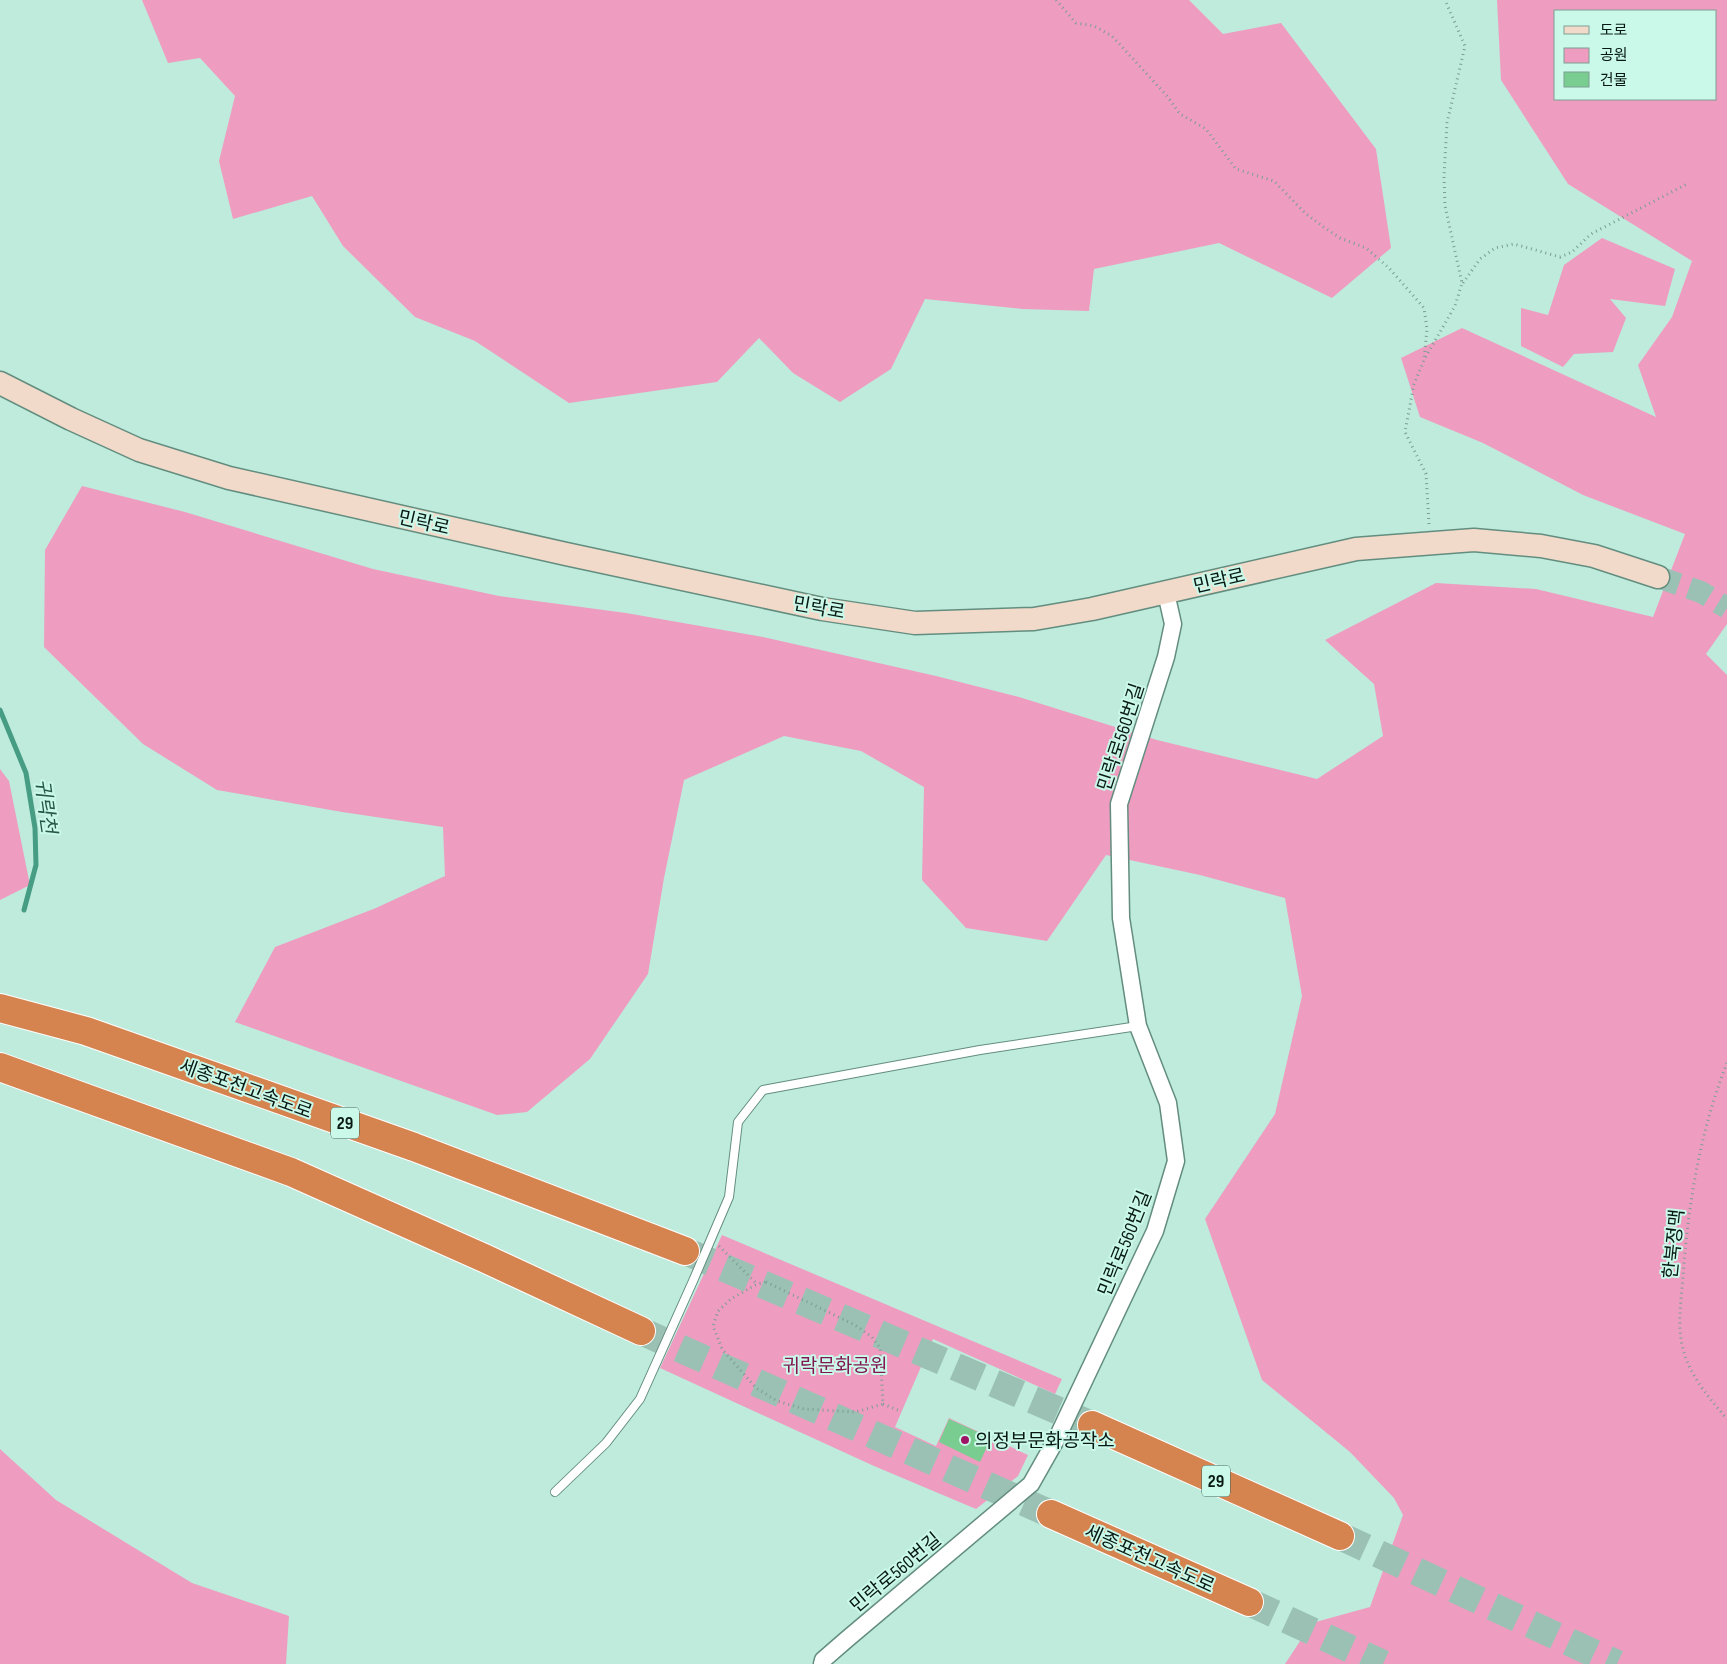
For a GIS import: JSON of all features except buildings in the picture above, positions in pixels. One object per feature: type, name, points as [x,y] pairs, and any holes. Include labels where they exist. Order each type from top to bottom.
[{"type":"highway","name":"세종포천고속도로","points":[[0,1008],[96,1034],[414,1148],[685,1251]]},
{"type":"highway","points":[[0,1067],[290,1172],[475,1254],[641,1331]]},
{"type":"highway","name":"29","points":[[1092,1425],[1340,1536]]},
{"type":"highway","name":"세종포천고속도로","points":[[1051,1514],[1249,1602]]},
{"type":"main road","name":"민락로","points":[[0,383],[71,419],[139,450],[229,478],[566,554],[822,609],[915,623],[1034,619],[1166,593],[1356,549],[1474,540],[1541,546],[1594,556],[1658,577]]},
{"type":"street","name":"민락로560번길","points":[[822,1664],[823,1660],[846,1640],[1032,1484],[1057,1438],[1155,1230],[1176,1161],[1168,1103],[1138,1026],[1121,918],[1119,804],[1166,657],[1173,624],[1166,593]]},
{"type":"lane","points":[[554,1492],[606,1443],[640,1399],[729,1197],[738,1122],[763,1090],[980,1050],[1138,1026]]},
{"type":"path","points":[[1056,0],[1076,23],[1094,26],[1112,36],[1180,114],[1206,130],[1236,169],[1274,181],[1306,213],[1325,228],[1340,238],[1366,248],[1389,268],[1424,308],[1427,329],[1423,363]]},
{"type":"path","points":[[1445,0],[1465,46],[1447,123],[1444,176],[1445,206],[1462,283]]},
{"type":"path","points":[[1430,543],[1426,474],[1405,432],[1414,384],[1423,363],[1455,306],[1462,283],[1480,259],[1495,248],[1514,244],[1560,257],[1572,252],[1591,234],[1687,184]]},
{"type":"path","name":"한북정맥","points":[[1727,1063],[1708,1121],[1695,1177],[1683,1267],[1680,1315],[1682,1342],[1690,1369],[1702,1389],[1727,1419]]},
{"type":"path","points":[[711,1239],[757,1284]]},
{"type":"path","points":[[883,1404],[880,1348],[872,1337],[855,1325],[766,1282],[757,1284],[731,1299],[718,1311],[713,1326],[722,1349],[756,1388],[777,1401],[804,1409],[856,1412],[883,1404],[900,1411]]},
{"type":"green space","points":[[142,0],[1189,0],[1223,34],[1281,23],[1376,149],[1391,248],[1332,298],[1219,243],[1094,269],[1089,311],[1023,309],[925,299],[891,369],[840,402],[793,373],[759,338],[717,382],[569,403],[475,341],[415,317],[343,246],[312,196],[233,219],[219,161],[235,96],[200,58],[168,63]]},
{"type":"green space","points":[[1497,0],[1727,0],[1727,624],[1706,654],[1727,675],[1727,1664],[1285,1664],[1312,1623],[1370,1607],[1403,1515],[1394,1498],[1350,1452],[1262,1380],[1205,1219],[1275,1114],[1302,996],[1285,898],[1200,875],[1106,855],[1047,941],[966,928],[922,880],[924,787],[861,751],[784,736],[684,780],[664,878],[648,974],[590,1059],[527,1112],[497,1115],[235,1022],[275,947],[376,908],[445,876],[443,827],[342,812],[217,790],[143,744],[44,647],[45,550],[82,486],[185,512],[373,569],[499,596],[626,613],[763,637],[936,676],[1019,697],[1157,740],[1317,779],[1383,736],[1374,684],[1325,640],[1436,583],[1536,589],[1653,617],[1685,534],[1583,495],[1483,443],[1420,417],[1401,358],[1462,328],[1656,417],[1638,365],[1672,317],[1692,261],[1568,184],[1501,80]]},
{"type":"green space","points":[[1602,238],[1675,269],[1665,306],[1610,299],[1626,318],[1613,352],[1574,354],[1563,367],[1521,346],[1521,308],[1548,315],[1564,265]]},
{"type":"green space","points":[[0,769],[9,781],[30,885],[0,900]]},
{"type":"green space","name":"귀락문화공원","points":[[722,1235],[1062,1379],[1055,1394],[933,1339],[895,1427],[936,1446],[949,1418],[1028,1455],[1018,1476],[976,1509],[874,1466],[660,1368]]},
{"type":"green space","points":[[0,1449],[56,1500],[192,1583],[289,1616],[286,1664],[0,1664]]},
{"type":"waterway","name":"귀락천","points":[[0,710],[26,773],[35,828],[36,865],[24,910]]},
{"type":"tunnel","points":[[1658,577],[1701,592],[1727,608]]},
{"type":"tunnel","points":[[685,1251],[1092,1425]]},
{"type":"tunnel","points":[[641,1331],[1051,1514]]},
{"type":"tunnel","points":[[1340,1536],[1617,1664]]},
{"type":"tunnel","points":[[1249,1602],[1383,1664]]},
{"type":"place","name":"의정부문화공작소","points":[[965,1440]]}]
